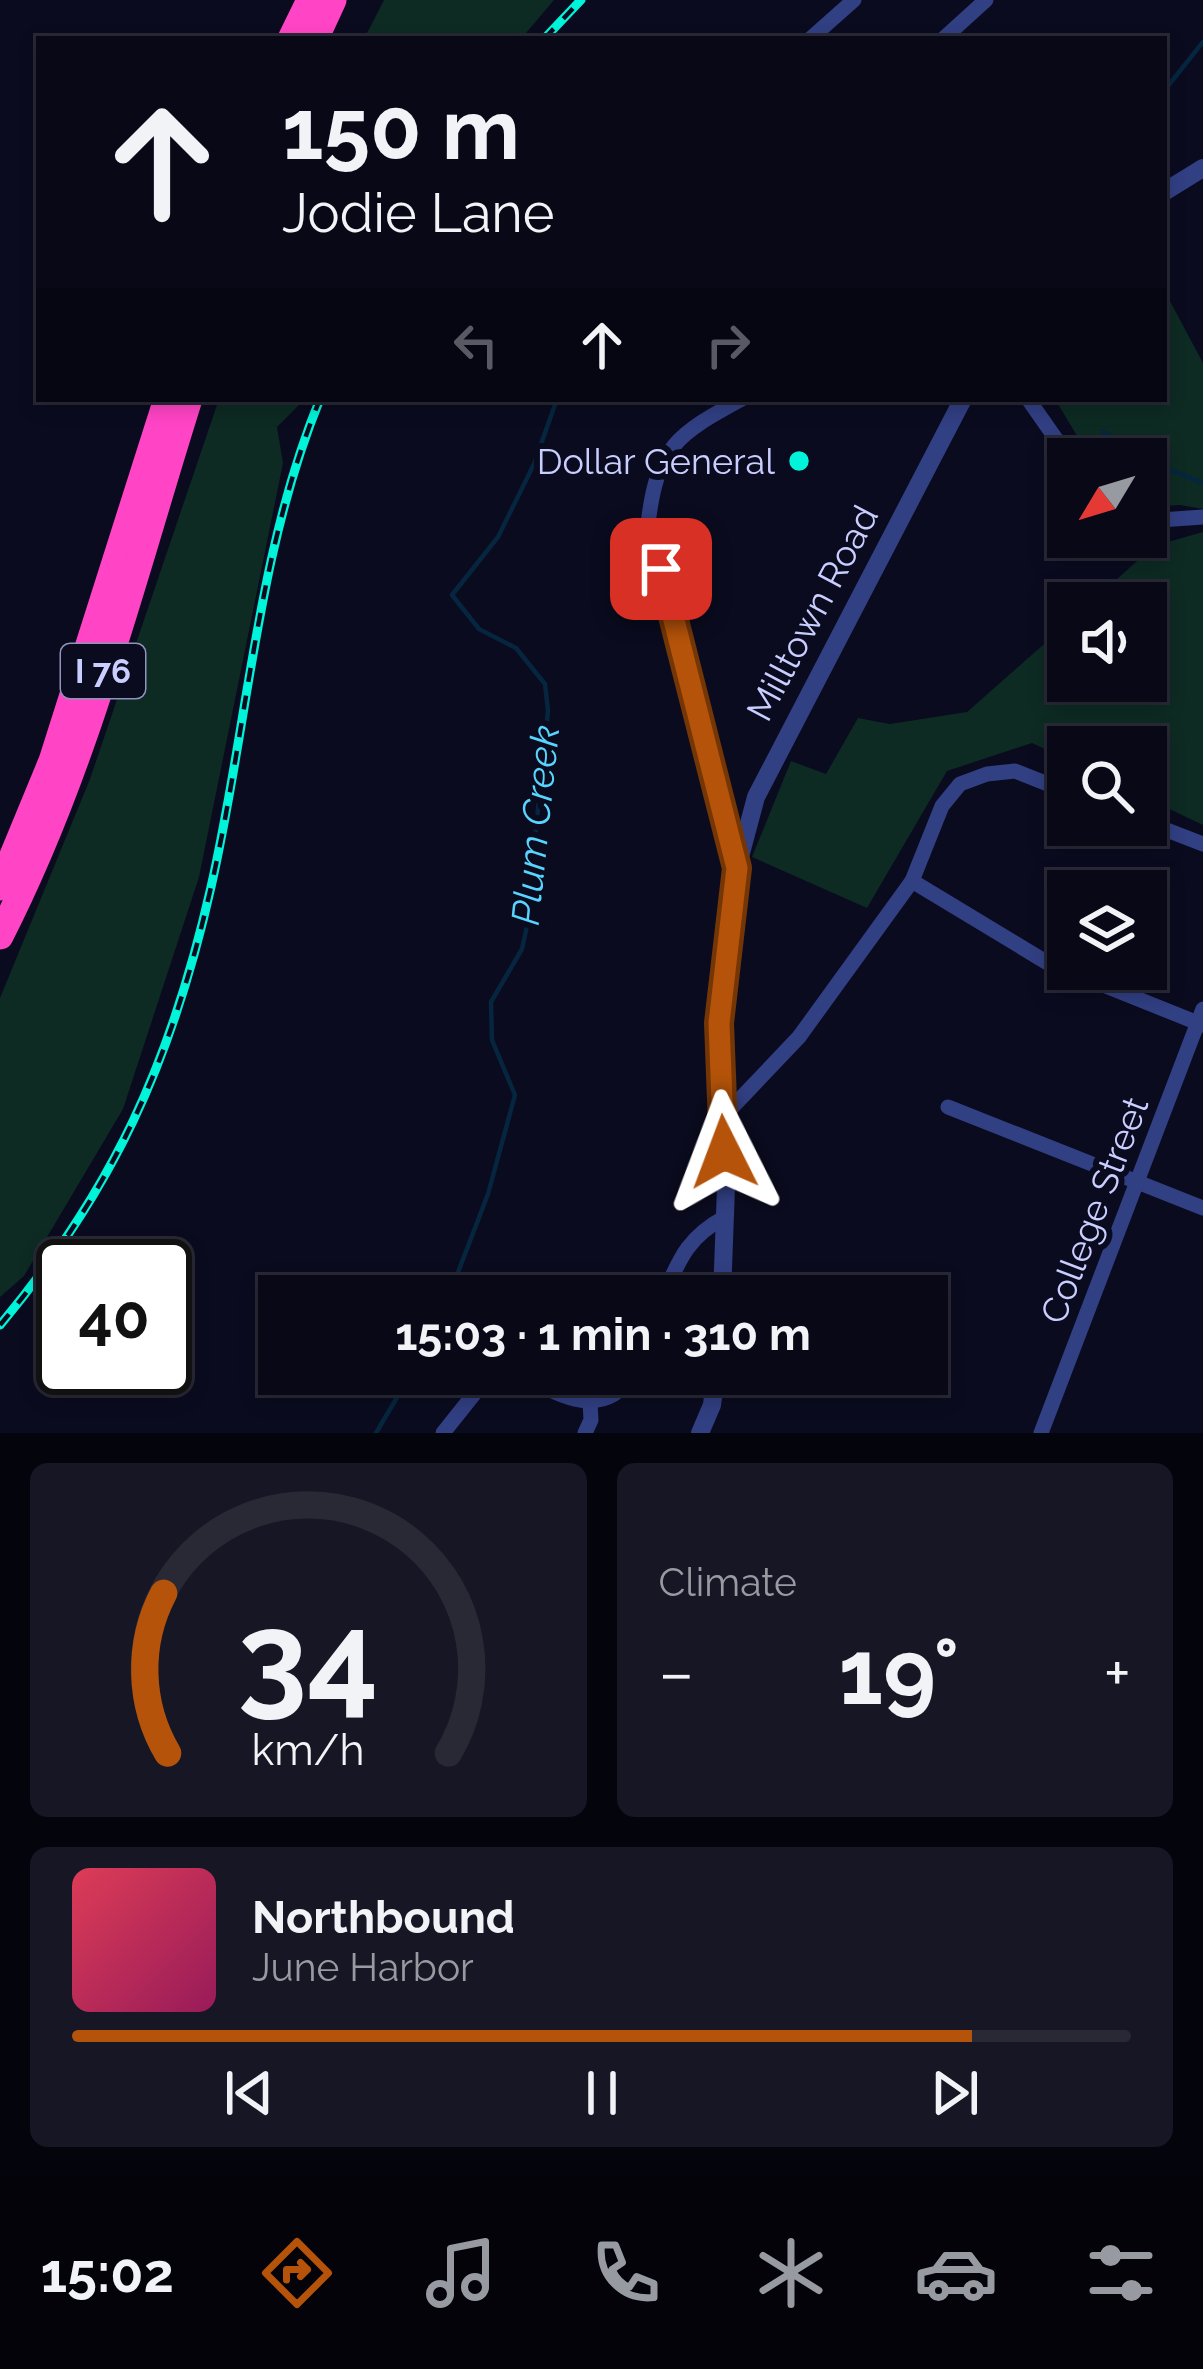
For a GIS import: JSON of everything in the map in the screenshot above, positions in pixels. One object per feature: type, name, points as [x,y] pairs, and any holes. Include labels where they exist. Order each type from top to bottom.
[{"type":"highway","points":[[292,36],[310,0]]},
{"type":"highway","points":[[316,36],[333,0]]},
{"type":"highway","name":"I 76","points":[[0,887],[52,761],[166,402]]},
{"type":"highway","name":"I 76","points":[[0,936],[47,833],[80,743],[188,402]]},
{"type":"street","points":[[813,36],[854,0]]},
{"type":"street","points":[[946,36],[986,0]]},
{"type":"street","points":[[1167,191],[1203,168]]},
{"type":"street","points":[[737,402],[681,435],[658,469],[648,524],[737,868]]},
{"type":"street","name":"Milltown Road","points":[[723,1275],[719,1023],[737,868],[755,797],[961,402]]},
{"type":"street","points":[[1030,402],[1055,438]]},
{"type":"street","points":[[1167,520],[1203,517]]},
{"type":"street","points":[[722,1118],[799,1037],[912,881],[942,806],[960,784],[1015,771],[1047,784]]},
{"type":"street","points":[[1167,830],[1203,844]]},
{"type":"street","points":[[912,881],[1046,962],[1201,1019]]},
{"type":"street","name":"College Street","points":[[1041,1433],[1201,1019]]},
{"type":"street","points":[[948,1107],[1203,1208]]},
{"type":"street","points":[[672,1275],[700,1231],[725,1216]]},
{"type":"street","points":[[443,1433],[473,1395]]},
{"type":"street","points":[[567,1395],[590,1402],[616,1395]]},
{"type":"street","points":[[700,1433],[713,1395]]},
{"type":"street","points":[[585,1433],[591,1420],[590,1402]]},
{"type":"green space","points":[[384,0],[554,0],[524,36],[366,36]]},
{"type":"green space","points":[[1167,296],[1203,363],[1203,509],[1167,506],[1167,438],[1078,438],[1057,402],[1167,402]]},
{"type":"green space","points":[[218,402],[302,402],[277,427],[283,463],[199,877],[123,1109],[46,1239],[36,1239],[36,1256],[24,1276],[0,1297],[0,998],[90,779]]},
{"type":"green space","points":[[1203,532],[1203,825],[1167,808],[1167,726],[1047,726],[1047,750],[1032,743],[947,771],[867,908],[752,857],[791,761],[826,774],[858,718],[890,724],[967,712],[1047,642],[1047,702],[1167,702],[1167,582],[1114,582],[1141,558],[1167,558],[1167,542]]},
{"type":"waterway","name":"Plum Creek","points":[[1167,87],[1203,42]]},
{"type":"waterway","name":"Plum Creek","points":[[457,1275],[488,1194],[515,1095],[492,1040],[491,1002],[522,949],[535,889],[535,839],[548,711],[545,684],[516,648],[479,629],[452,595],[498,537],[534,464],[556,402]]},
{"type":"waterway","points":[[1103,432],[1113,438]]},
{"type":"waterway","points":[[1167,471],[1203,483]]},
{"type":"waterway","name":"Plum Creek","points":[[376,1433],[399,1395]]},
{"type":"railway","points":[[547,36],[581,0]]},
{"type":"railway","points":[[0,1325],[76,1224],[107,1172],[134,1120],[178,1009],[224,826],[281,518],[319,402]]},
{"type":"place","name":"Dollar General","points":[[799,461]]},
{"type":"route","points":[[661,569],[737,868],[719,1023],[724,1152]]}]
